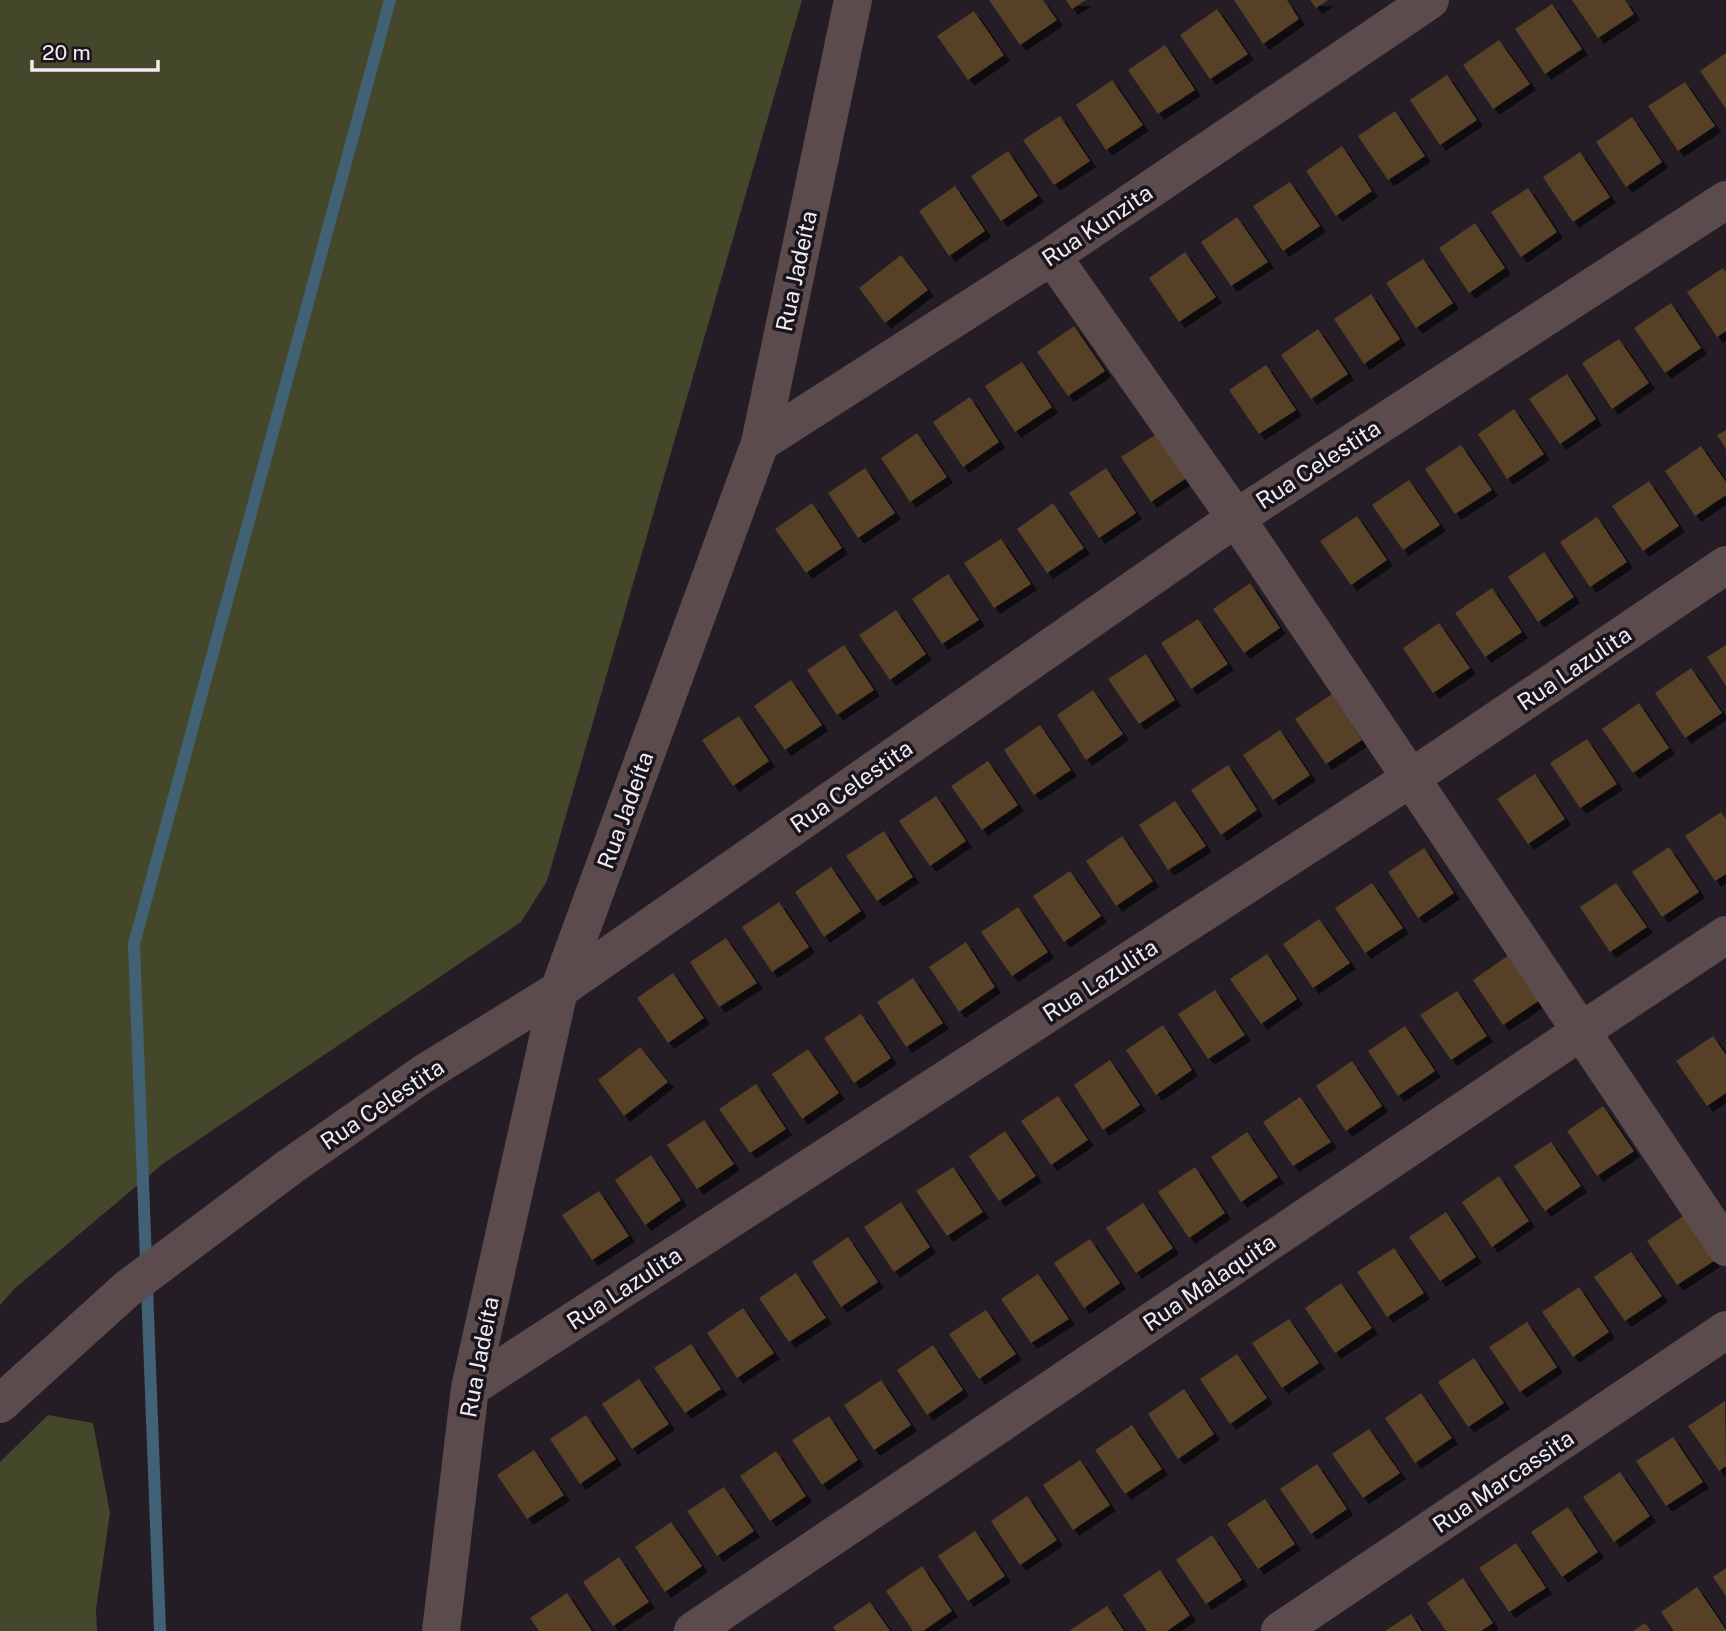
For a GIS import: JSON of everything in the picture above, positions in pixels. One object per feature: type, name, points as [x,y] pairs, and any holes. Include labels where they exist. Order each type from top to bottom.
[{"type":"street","name":"Rua Jadeíta","points":[[441,1631],[470,1388],[559,990],[760,443],[854,0]]},
{"type":"street","name":"Rua Kunzita","points":[[760,443],[1052,256],[1430,0]]},
{"type":"street","name":"Rua Celestita","points":[[0,1404],[127,1289],[290,1166],[423,1074],[559,990],[1236,518],[1726,200]]},
{"type":"street","points":[[1052,256],[1236,518],[1726,1247]]},
{"type":"street","name":"Rua Lazulita","points":[[470,1388],[1411,778],[1726,565]]},
{"type":"street","name":"Rua Malaquita","points":[[693,1631],[1726,935]]},
{"type":"street","name":"Rua Marcassita","points":[[1280,1631],[1726,1330]]},
{"type":"green space","points":[[0,0],[802,0],[547,881],[521,922],[164,1163],[14,1289],[0,1305]]},
{"type":"green space","points":[[48,1415],[93,1423],[110,1513],[96,1609],[97,1631],[0,1631],[0,1462]]},
{"type":"building","points":[[989,0],[1043,0],[1057,20],[1020,45]]},
{"type":"building","points":[[1066,0],[1086,0],[1072,9]]},
{"type":"building","points":[[1234,0],[1287,0],[1299,19],[1263,44]]},
{"type":"building","points":[[1310,0],[1328,0],[1316,8]]},
{"type":"building","points":[[1572,0],[1625,0],[1634,14],[1598,38]]},
{"type":"building","points":[[1552,4],[1582,49],[1545,74],[1515,29]]},
{"type":"building","points":[[1217,9],[1248,54],[1210,79],[1180,35]]},
{"type":"building","points":[[974,11],[1004,55],[968,80],[937,36]]},
{"type":"building","points":[[1499,40],[1530,84],[1493,109],[1463,65]]},
{"type":"building","points":[[1165,45],[1195,90],[1158,114],[1128,70]]},
{"type":"building","points":[[1726,53],[1726,109],[1700,71]]},
{"type":"building","points":[[1447,75],[1477,120],[1440,145],[1410,100]]},
{"type":"building","points":[[1112,80],[1143,125],[1106,150],[1076,105]]},
{"type":"building","points":[[1685,82],[1715,126],[1678,151],[1648,106]]},
{"type":"building","points":[[1395,111],[1425,156],[1388,180],[1358,136]]},
{"type":"building","points":[[1060,116],[1090,161],[1054,185],[1023,140]]},
{"type":"building","points":[[1632,117],[1662,162],[1626,187],[1596,142]]},
{"type":"building","points":[[1342,146],[1372,191],[1336,216],[1306,171]]},
{"type":"building","points":[[1008,151],[1038,196],[1001,221],[971,176]]},
{"type":"building","points":[[1580,152],[1610,197],[1573,222],[1543,177]]},
{"type":"building","points":[[1290,182],[1320,226],[1283,251],[1253,206]]},
{"type":"building","points":[[955,186],[985,231],[949,256],[919,211]]},
{"type":"building","points":[[1528,188],[1557,232],[1521,257],[1491,212]]},
{"type":"building","points":[[1237,217],[1268,262],[1231,286],[1201,242]]},
{"type":"building","points":[[1475,223],[1505,268],[1469,293],[1439,248]]},
{"type":"building","points":[[1185,252],[1216,297],[1179,322],[1149,278]]},
{"type":"building","points":[[901,255],[928,290],[885,323],[859,288]]},
{"type":"building","points":[[1423,259],[1453,303],[1416,328],[1386,283]]},
{"type":"building","points":[[1723,268],[1726,272],[1726,331],[1717,337],[1687,292]]},
{"type":"building","points":[[1371,294],[1400,339],[1364,364],[1334,319]]},
{"type":"building","points":[[1671,303],[1701,348],[1665,373],[1634,328]]},
{"type":"building","points":[[1074,326],[1105,371],[1068,396],[1037,352]]},
{"type":"building","points":[[1318,329],[1348,374],[1311,399],[1281,355]]},
{"type":"building","points":[[1619,339],[1649,383],[1612,409],[1582,363]]},
{"type":"building","points":[[1022,362],[1052,407],[1015,432],[985,386]]},
{"type":"building","points":[[1266,365],[1296,410],[1259,434],[1229,390]]},
{"type":"building","points":[[1567,374],[1596,419],[1560,444],[1529,399]]},
{"type":"building","points":[[970,397],[999,442],[963,467],[933,422]]},
{"type":"building","points":[[1514,409],[1544,454],[1507,479],[1478,434]]},
{"type":"building","points":[[1726,430],[1726,449],[1717,435]]},
{"type":"building","points":[[917,433],[947,477],[910,502],[881,458]]},
{"type":"building","points":[[1158,433],[1188,477],[1151,502],[1121,457]]},
{"type":"building","points":[[1461,445],[1492,490],[1455,514],[1425,469]]},
{"type":"building","points":[[1701,446],[1726,482],[1726,495],[1695,516],[1665,471]]},
{"type":"building","points":[[865,468],[895,513],[858,538],[828,493]]},
{"type":"building","points":[[1106,468],[1136,513],[1099,538],[1069,493]]},
{"type":"building","points":[[1409,480],[1440,525],[1403,550],[1372,505]]},
{"type":"building","points":[[1649,481],[1679,526],[1643,551],[1612,506]]},
{"type":"building","points":[[812,503],[842,548],[806,573],[775,529]]},
{"type":"building","points":[[1053,503],[1084,548],[1047,573],[1017,529]]},
{"type":"building","points":[[1357,516],[1387,560],[1351,585],[1320,541]]},
{"type":"building","points":[[1597,517],[1627,562],[1590,587],[1560,542]]},
{"type":"building","points":[[1001,539],[1031,584],[994,608],[964,563]]},
{"type":"building","points":[[1544,552],[1574,597],[1538,622],[1508,577]]},
{"type":"building","points":[[948,574],[979,620],[942,644],[912,599]]},
{"type":"building","points":[[1250,583],[1280,628],[1244,653],[1213,609]]},
{"type":"building","points":[[1492,588],[1522,632],[1485,657],[1455,613]]},
{"type":"building","points":[[896,610],[926,654],[890,680],[859,635]]},
{"type":"building","points":[[1198,619],[1228,664],[1191,689],[1161,643]]},
{"type":"building","points":[[1439,623],[1470,668],[1433,693],[1403,648]]},
{"type":"building","points":[[844,645],[874,690],[837,715],[807,670]]},
{"type":"building","points":[[1726,645],[1726,686],[1707,657]]},
{"type":"building","points":[[1146,654],[1175,700],[1139,724],[1108,679]]},
{"type":"building","points":[[1691,668],[1722,713],[1685,738],[1655,693]]},
{"type":"building","points":[[791,680],[822,725],[785,750],[754,706]]},
{"type":"building","points":[[1093,690],[1123,734],[1086,760],[1057,715]]},
{"type":"building","points":[[1332,694],[1362,740],[1326,764],[1295,719]]},
{"type":"building","points":[[1639,703],[1669,748],[1633,773],[1602,729]]},
{"type":"building","points":[[739,716],[769,761],[733,786],[702,740]]},
{"type":"building","points":[[1040,725],[1071,770],[1034,795],[1004,750]]},
{"type":"building","points":[[1280,730],[1310,775],[1273,800],[1243,755]]},
{"type":"building","points":[[1587,739],[1617,784],[1580,808],[1550,763]]},
{"type":"building","points":[[988,761],[1018,805],[982,830],[951,786]]},
{"type":"building","points":[[1228,765],[1257,810],[1221,835],[1191,790]]},
{"type":"building","points":[[1535,774],[1565,819],[1528,844],[1497,799]]},
{"type":"building","points":[[936,796],[966,841],[930,866],[899,821]]},
{"type":"building","points":[[1175,801],[1206,846],[1168,870],[1139,825]]},
{"type":"building","points":[[1721,812],[1726,819],[1726,874],[1715,881],[1685,836]]},
{"type":"building","points":[[884,831],[913,877],[877,901],[846,856]]},
{"type":"building","points":[[1122,836],[1153,881],[1116,906],[1086,861]]},
{"type":"building","points":[[1669,847],[1699,892],[1662,917],[1632,872]]},
{"type":"building","points":[[1424,848],[1454,893],[1418,918],[1388,872]]},
{"type":"building","points":[[831,867],[861,911],[824,937],[795,892]]},
{"type":"building","points":[[1070,871],[1101,916],[1064,942],[1033,896]]},
{"type":"building","points":[[1372,883],[1403,928],[1365,953],[1335,908]]},
{"type":"building","points":[[1616,883],[1647,927],[1610,952],[1580,907]]},
{"type":"building","points":[[779,902],[809,947],[772,972],[742,927]]},
{"type":"building","points":[[1018,907],[1048,952],[1012,976],[981,932]]},
{"type":"building","points":[[1319,919],[1350,963],[1313,988],[1283,944]]},
{"type":"building","points":[[726,938],[757,983],[719,1007],[690,962]]},
{"type":"building","points":[[966,942],[995,987],[959,1012],[929,967]]},
{"type":"building","points":[[1267,954],[1297,999],[1261,1024],[1230,979]]},
{"type":"building","points":[[1509,955],[1540,1000],[1503,1025],[1473,980]]},
{"type":"building","points":[[673,973],[704,1018],[668,1043],[637,998]]},
{"type":"building","points":[[913,978],[943,1023],[906,1047],[877,1002]]},
{"type":"building","points":[[1215,990],[1245,1035],[1208,1059],[1178,1014]]},
{"type":"building","points":[[1457,991],[1487,1036],[1451,1060],[1420,1015]]},
{"type":"building","points":[[861,1014],[891,1058],[854,1083],[824,1038]]},
{"type":"building","points":[[1163,1025],[1192,1070],[1156,1095],[1126,1050]]},
{"type":"building","points":[[1405,1026],[1435,1071],[1398,1096],[1368,1051]]},
{"type":"building","points":[[1713,1036],[1726,1055],[1726,1093],[1707,1106],[1676,1061]]},
{"type":"building","points":[[640,1047],[668,1082],[624,1116],[598,1080]]},
{"type":"building","points":[[808,1049],[839,1093],[802,1119],[772,1074]]},
{"type":"building","points":[[1110,1060],[1140,1105],[1103,1130],[1074,1085]]},
{"type":"building","points":[[1352,1061],[1382,1106],[1346,1131],[1316,1086]]},
{"type":"building","points":[[756,1084],[786,1129],[750,1153],[719,1109]]},
{"type":"building","points":[[1058,1096],[1088,1140],[1051,1165],[1021,1121]]},
{"type":"building","points":[[1300,1097],[1331,1142],[1293,1166],[1263,1122]]},
{"type":"building","points":[[1603,1106],[1634,1151],[1597,1176],[1567,1131]]},
{"type":"building","points":[[704,1120],[734,1164],[697,1189],[667,1145]]},
{"type":"building","points":[[1005,1131],[1036,1176],[999,1201],[969,1156]]},
{"type":"building","points":[[1247,1132],[1278,1177],[1241,1202],[1211,1157]]},
{"type":"building","points":[[1551,1142],[1581,1186],[1545,1211],[1514,1166]]},
{"type":"building","points":[[651,1155],[681,1200],[645,1225],[615,1180]]},
{"type":"building","points":[[953,1167],[983,1212],[947,1236],[916,1191]]},
{"type":"building","points":[[1195,1167],[1225,1213],[1189,1238],[1158,1192]]},
{"type":"building","points":[[1499,1176],[1529,1221],[1492,1247],[1462,1202]]},
{"type":"building","points":[[599,1191],[629,1236],[592,1260],[562,1215]]},
{"type":"building","points":[[901,1202],[930,1247],[894,1272],[864,1227]]},
{"type":"building","points":[[1143,1203],[1173,1248],[1136,1273],[1106,1228]]},
{"type":"building","points":[[1446,1212],[1476,1257],[1440,1281],[1409,1237]]},
{"type":"building","points":[[1683,1216],[1714,1261],[1677,1285],[1647,1241]]},
{"type":"building","points":[[848,1237],[878,1282],[841,1307],[812,1262]]},
{"type":"building","points":[[1090,1239],[1120,1283],[1084,1308],[1054,1263]]},
{"type":"building","points":[[1394,1248],[1424,1293],[1387,1317],[1357,1272]]},
{"type":"building","points":[[1631,1252],[1662,1296],[1625,1321],[1594,1277]]},
{"type":"building","points":[[796,1273],[826,1318],[789,1342],[759,1298]]},
{"type":"building","points":[[1038,1274],[1069,1319],[1031,1343],[1001,1299]]},
{"type":"building","points":[[1341,1283],[1372,1328],[1335,1353],[1305,1308]]},
{"type":"building","points":[[1579,1287],[1609,1332],[1573,1357],[1542,1312]]},
{"type":"building","points":[[743,1308],[774,1353],[737,1378],[707,1333]]},
{"type":"building","points":[[986,1310],[1016,1354],[979,1379],[949,1334]]},
{"type":"building","points":[[1289,1319],[1319,1363],[1282,1388],[1252,1343]]},
{"type":"building","points":[[1527,1322],[1557,1367],[1520,1392],[1489,1347]]},
{"type":"building","points":[[691,1344],[721,1389],[685,1413],[654,1368]]},
{"type":"building","points":[[933,1345],[963,1390],[927,1415],[897,1370]]},
{"type":"building","points":[[1237,1354],[1267,1398],[1230,1424],[1200,1379]]},
{"type":"building","points":[[1474,1358],[1504,1403],[1468,1427],[1438,1382]]},
{"type":"building","points":[[639,1379],[669,1424],[632,1449],[602,1404]]},
{"type":"building","points":[[881,1380],[911,1425],[874,1450],[844,1405]]},
{"type":"building","points":[[1184,1389],[1214,1434],[1178,1459],[1148,1414]]},
{"type":"building","points":[[1421,1393],[1452,1438],[1415,1463],[1385,1418]]},
{"type":"building","points":[[1725,1401],[1726,1466],[1719,1471],[1688,1426]]},
{"type":"building","points":[[586,1415],[616,1459],[580,1484],[550,1439]]},
{"type":"building","points":[[829,1416],[858,1460],[822,1485],[792,1440]]},
{"type":"building","points":[[1132,1425],[1162,1469],[1125,1494],[1095,1450]]},
{"type":"building","points":[[1369,1429],[1400,1473],[1363,1498],[1332,1454]]},
{"type":"building","points":[[1673,1437],[1703,1482],[1666,1506],[1636,1461]]},
{"type":"building","points":[[534,1450],[564,1495],[527,1519],[497,1475]]},
{"type":"building","points":[[776,1451],[806,1496],[770,1521],[740,1476]]},
{"type":"building","points":[[1080,1460],[1110,1505],[1073,1530],[1043,1485]]},
{"type":"building","points":[[1317,1464],[1347,1509],[1311,1534],[1280,1489]]},
{"type":"building","points":[[1620,1472],[1650,1516],[1614,1542],[1583,1497]]},
{"type":"building","points":[[724,1487],[754,1531],[717,1556],[687,1511]]},
{"type":"building","points":[[1027,1496],[1057,1540],[1020,1565],[991,1521]]},
{"type":"building","points":[[1265,1499],[1295,1544],[1258,1569],[1227,1524]]},
{"type":"building","points":[[1568,1507],[1598,1552],[1562,1577],[1531,1532]]},
{"type":"building","points":[[671,1522],[702,1566],[665,1592],[635,1547]]},
{"type":"building","points":[[975,1531],[1005,1576],[968,1601],[938,1556]]},
{"type":"building","points":[[1212,1535],[1242,1580],[1206,1604],[1176,1560]]},
{"type":"building","points":[[1516,1543],[1546,1588],[1509,1612],[1479,1568]]},
{"type":"building","points":[[619,1557],[649,1602],[613,1626],[583,1582]]},
{"type":"building","points":[[922,1566],[952,1611],[923,1631],[913,1631],[886,1591]]},
{"type":"building","points":[[1726,1568],[1726,1596],[1713,1577]]},
{"type":"building","points":[[1160,1570],[1190,1615],[1167,1631],[1147,1631],[1123,1595]]},
{"type":"building","points":[[1463,1578],[1493,1623],[1481,1631],[1446,1631],[1427,1603]]},
{"type":"building","points":[[1697,1587],[1726,1631],[1674,1631],[1661,1612]]},
{"type":"building","points":[[567,1593],[592,1631],[539,1631],[530,1618]]},
{"type":"building","points":[[870,1602],[890,1631],[836,1631],[833,1627]]},
{"type":"building","points":[[1107,1606],[1124,1631],[1069,1631]]},
{"type":"building","points":[[1411,1614],[1422,1631],[1385,1631]]},
{"type":"building","points":[[1645,1623],[1651,1631],[1633,1631]]},
{"type":"waterway","points":[[160,1631],[134,944],[390,0]]}]
